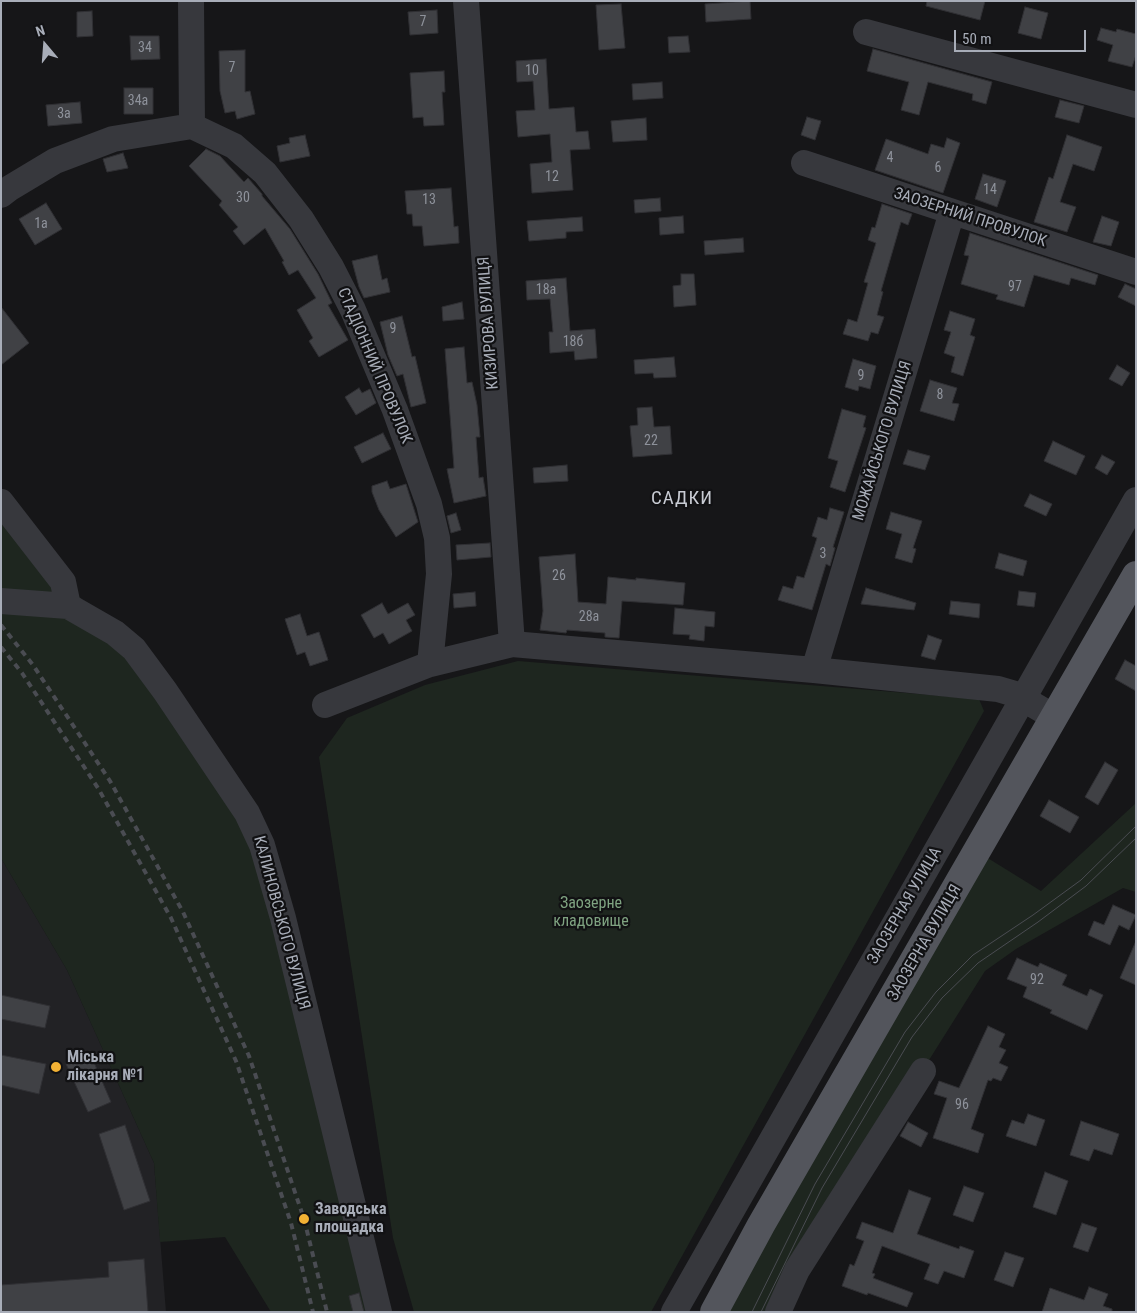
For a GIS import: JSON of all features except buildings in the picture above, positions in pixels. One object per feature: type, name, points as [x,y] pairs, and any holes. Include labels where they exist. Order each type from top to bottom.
[{"type":"main road","name":"ЗАОЗЕРНА ВУЛИЦЯ","points":[[714,1312],[761,1225],[1136,575]]},
{"type":"street","points":[[1,195],[55,162],[113,139],[192,126],[191,1]]},
{"type":"street","name":"КИЗИРОВА ВУЛИЦЯ","points":[[466,1],[512,644]]},
{"type":"street","points":[[866,32],[1136,104]]},
{"type":"street","name":"СТАДІОННИЙ ПРОВУЛОК","points":[[192,126],[234,146],[265,173],[301,219],[331,267],[353,310],[395,410],[429,504],[436,538],[439,574],[430,664]]},
{"type":"street","name":"ЗАОЗЕРНИЙ ПРОВУЛОК","points":[[804,163],[1136,272]]},
{"type":"street","name":"МОЖАЙСЬКОГО ВУЛИЦЯ","points":[[814,670],[952,212]]},
{"type":"street","name":"ЗАОЗЕРНАЯ УЛИЦА","points":[[674,1312],[1136,500]]},
{"type":"street","points":[[1,502],[63,582],[68,606]]},
{"type":"street","name":"КАЛИНОВСЬКОГО ВУЛИЦЯ","points":[[10,601],[68,606],[115,632],[134,649],[237,796],[255,828],[262,845],[283,918],[379,1312]]},
{"type":"street","points":[[325,705],[430,664],[512,644],[814,670],[998,689],[1015,694],[1054,717]]},
{"type":"street","points":[[778,1312],[797,1270],[923,1070]]},
{"type":"shaded area","name":"Міська лікарня №1","points":[[1,858],[67,970],[154,1163],[166,1312],[1,1312]]},
{"type":"green space","points":[[1,508],[53,571],[99,616],[252,811],[375,1312],[271,1312],[225,1237],[160,1242],[154,1163],[67,970],[1,858]]},
{"type":"green space","name":"Заозерне кладовище","points":[[518,661],[979,699],[984,711],[651,1312],[414,1312],[393,1238],[319,757],[347,718],[425,685]]},
{"type":"green space","points":[[1136,803],[1136,892],[1123,888],[1016,949],[985,971],[797,1270],[778,1312],[718,1312],[978,852],[1041,891]]},
{"type":"tram line","points":[[752,1312],[815,1184],[905,1032],[936,992],[973,955],[1081,880],[1136,826]]},
{"type":"tram line","points":[[761,1312],[822,1188],[912,1037],[942,998],[978,963],[1086,886],[1136,838]]},
{"type":"railway","points":[[1,625],[33,665],[110,781],[183,912],[249,1056],[304,1219],[327,1312]]},
{"type":"railway","points":[[1,647],[22,673],[98,788],[171,918],[236,1061],[291,1223],[313,1312]]},
{"type":"place","name":"Міська лікарня №1","points":[[56,1067]]},
{"type":"place","name":"Заводська площадка","points":[[304,1219]]},
{"type":"district","name":"САДКИ","points":[[682,499]]}]
